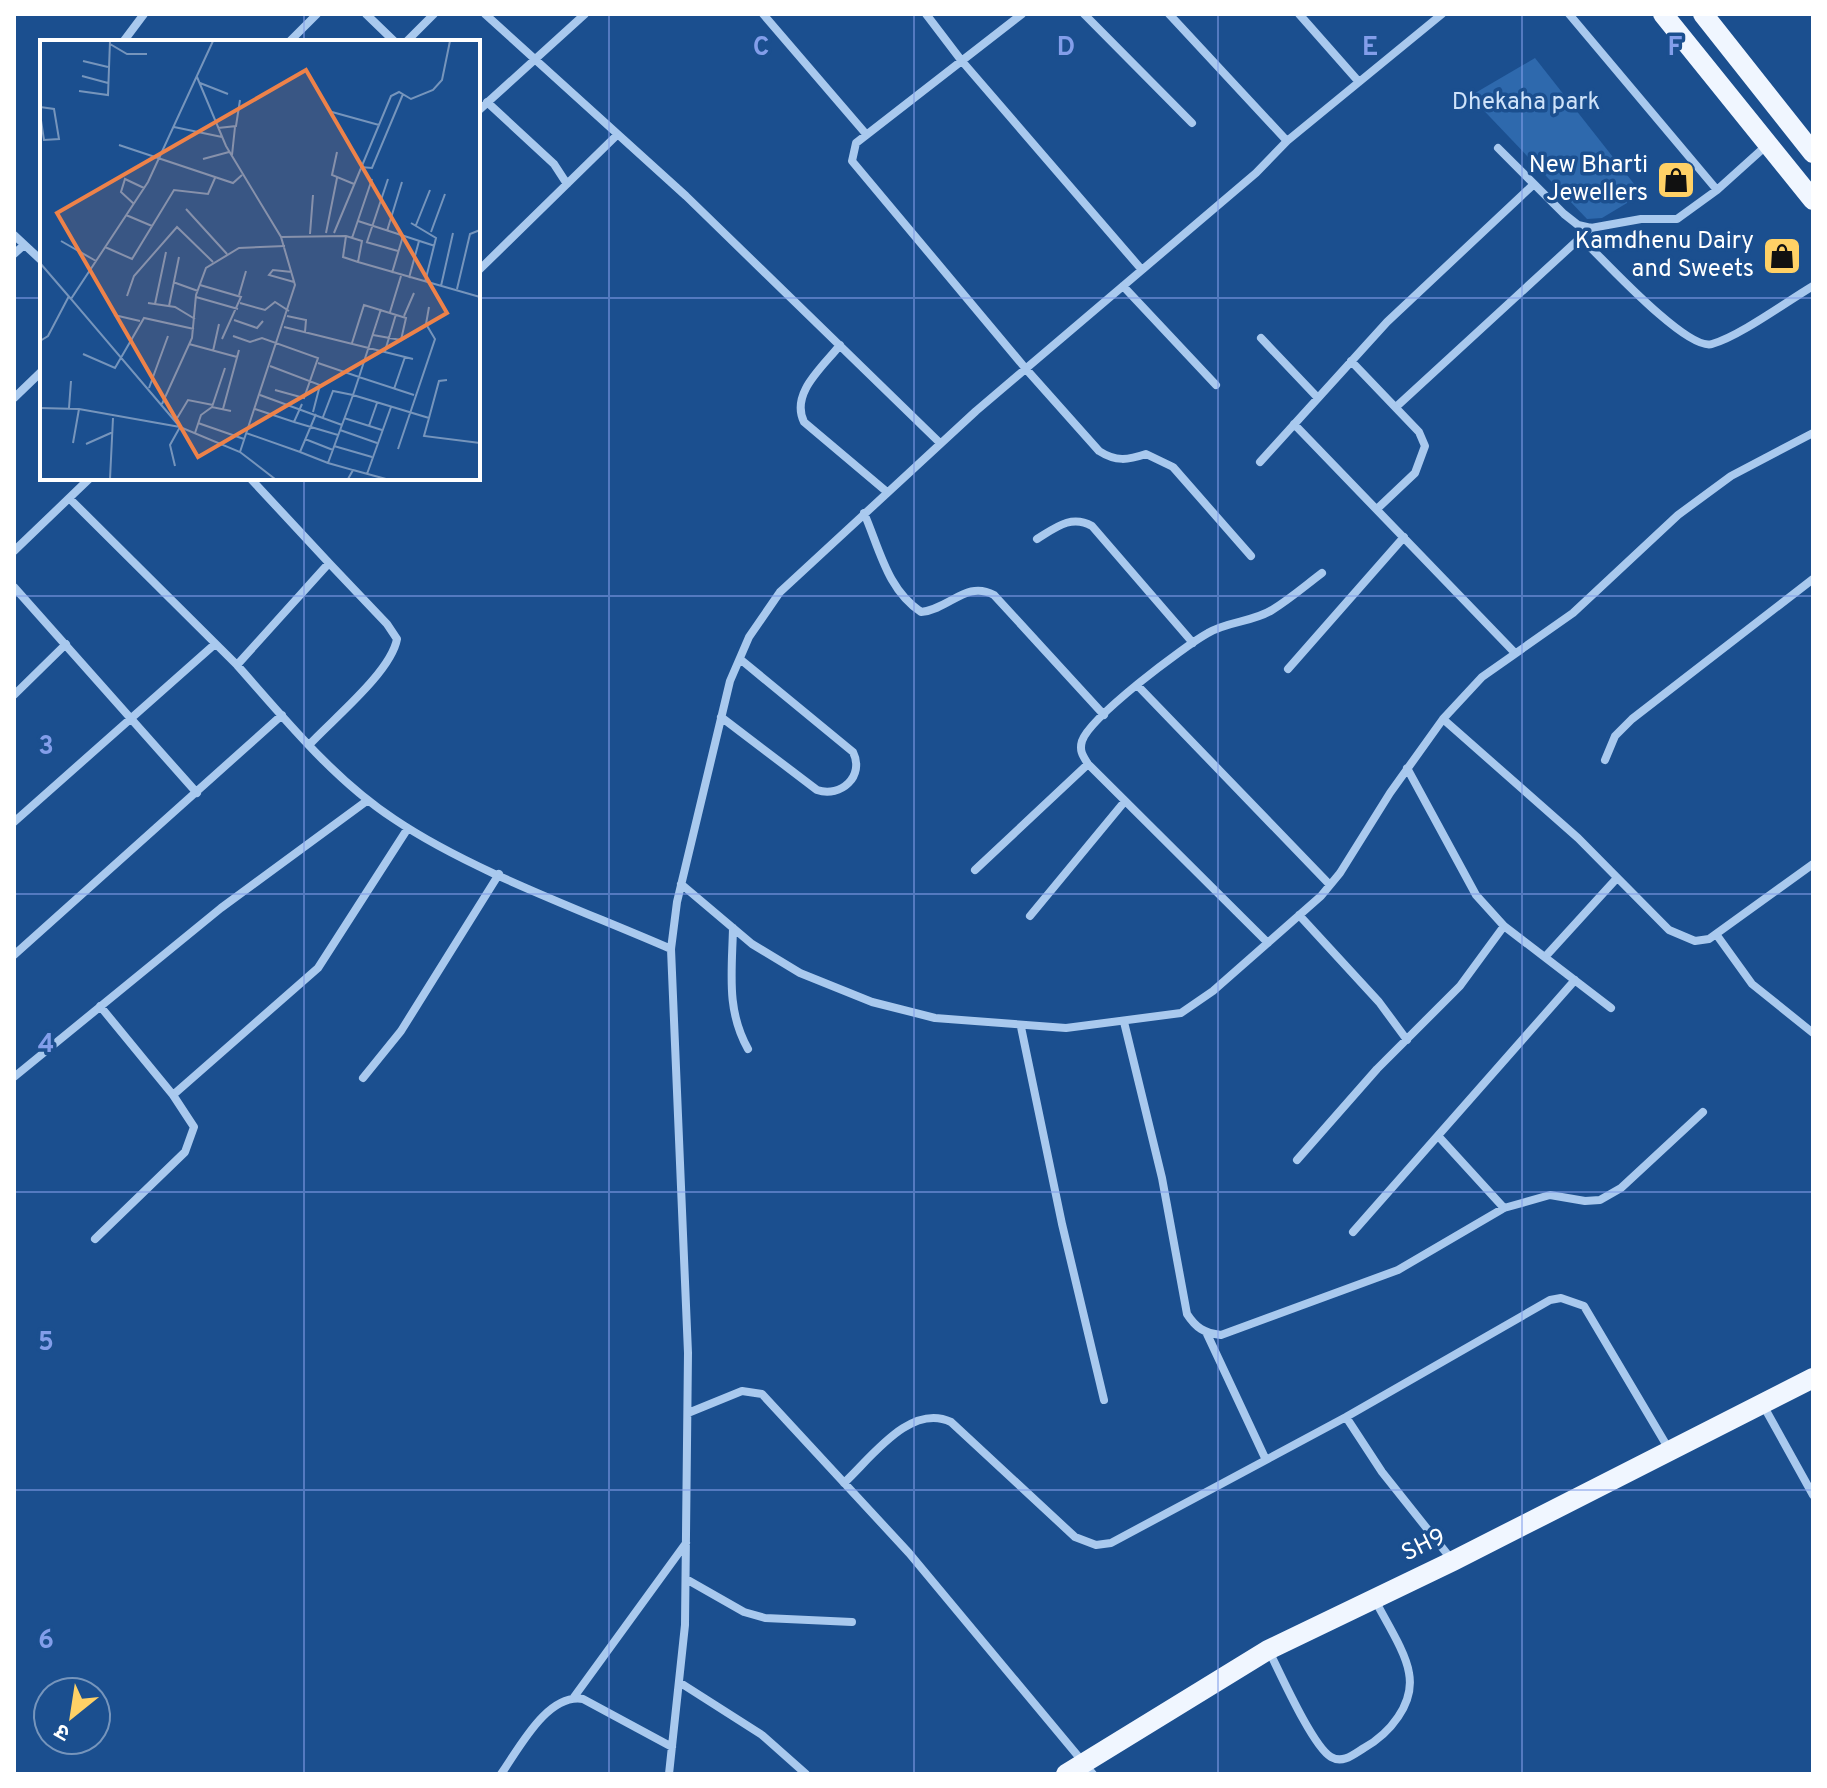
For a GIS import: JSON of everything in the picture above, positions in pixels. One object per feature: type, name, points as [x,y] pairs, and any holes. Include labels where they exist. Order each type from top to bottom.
[{"type":"main road","points":[[1663,14],[1813,200]]},
{"type":"main road","points":[[1703,14],[1813,153]]},
{"type":"main road","name":"SH9","points":[[1066,1774],[1089,1767],[1268,1650],[1453,1561],[1813,1378]]},
{"type":"street","points":[[124,40],[144,14]]},
{"type":"street","points":[[291,40],[317,14]]},
{"type":"street","points":[[366,14],[393,40]]},
{"type":"street","points":[[408,40],[434,14]]},
{"type":"street","points":[[485,14],[840,345],[940,443]]},
{"type":"street","points":[[480,109],[585,14]]},
{"type":"street","points":[[763,14],[866,134]]},
{"type":"street","points":[[926,14],[961,60],[1142,270]]},
{"type":"street","points":[[1022,14],[866,134],[856,143],[852,161],[1026,369],[1099,451],[1110,458],[1128,460],[1146,454],[1173,467],[1251,556]]},
{"type":"street","points":[[1084,14],[1192,123]]},
{"type":"street","points":[[1169,14],[1287,141]]},
{"type":"street","points":[[1299,14],[1359,82]]},
{"type":"street","points":[[669,1774],[686,1579],[688,1413],[671,949],[681,884],[721,717],[749,637],[780,592],[940,443],[1256,173],[1287,141],[1442,14]]},
{"type":"street","points":[[1569,14],[1717,190]]},
{"type":"street","points":[[487,102],[554,164],[567,184]]},
{"type":"street","points":[[480,269],[617,135]]},
{"type":"street","points":[[1498,148],[1571,220],[1591,228],[1641,219],[1677,219],[1717,190],[1768,144]]},
{"type":"street","points":[[1260,462],[1351,361],[1534,184]]},
{"type":"street","points":[[1396,407],[1591,228]]},
{"type":"street","points":[[14,235],[40,259]]},
{"type":"street","points":[[1581,238],[1677,329],[1702,345],[1722,339],[1813,286]]},
{"type":"street","points":[[14,254],[24,245]]},
{"type":"street","points":[[1123,286],[1216,385]]},
{"type":"street","points":[[1261,338],[1318,398]]},
{"type":"street","points":[[840,345],[798,400],[799,412],[804,422],[887,492]]},
{"type":"street","points":[[1351,361],[1419,432],[1425,446],[1423,459],[1415,473],[1377,509]]},
{"type":"street","points":[[14,398],[40,373]]},
{"type":"street","points":[[1294,424],[1515,653]]},
{"type":"street","points":[[681,884],[733,928],[800,973],[872,1002],[935,1018],[1021,1027],[1066,1028],[1181,1013],[1213,991],[1330,885],[1407,768],[1443,719],[1482,677],[1573,613],[1678,515],[1731,476],[1813,433]]},
{"type":"street","points":[[14,551],[88,480]]},
{"type":"street","points":[[252,480],[387,624],[397,639],[394,652],[383,666],[309,745]]},
{"type":"street","points":[[69,498],[237,665],[309,745],[368,800],[408,828],[499,874],[671,949]]},
{"type":"street","points":[[864,513],[897,592],[911,606],[921,612],[939,610],[973,589],[982,589],[994,595],[1104,715]]},
{"type":"street","points":[[1037,539],[1066,522],[1080,519],[1092,526],[1193,643]]},
{"type":"street","points":[[1288,669],[1404,537]]},
{"type":"street","points":[[237,665],[329,563]]},
{"type":"street","points":[[1268,943],[1088,764],[1081,752],[1081,743],[1087,730],[1193,643],[1232,622],[1270,612],[1322,573]]},
{"type":"street","points":[[1605,760],[1615,736],[1632,719],[1813,579]]},
{"type":"street","points":[[14,587],[197,793]]},
{"type":"street","points":[[14,695],[66,644]]},
{"type":"street","points":[[14,822],[215,644]]},
{"type":"street","points":[[721,717],[817,790],[828,793],[838,791],[857,773],[859,764],[853,752],[740,659]]},
{"type":"street","points":[[1138,686],[1330,885]]},
{"type":"street","points":[[14,955],[282,715]]},
{"type":"street","points":[[1443,719],[1578,838],[1669,930],[1681,937],[1695,941],[1716,934],[1813,864]]},
{"type":"street","points":[[975,870],[1088,764]]},
{"type":"street","points":[[1407,768],[1454,861],[1476,895],[1504,926],[1611,1008]]},
{"type":"street","points":[[14,1077],[221,908],[368,800]]},
{"type":"street","points":[[1030,916],[1125,801]]},
{"type":"street","points":[[173,1095],[318,968],[408,828]]},
{"type":"street","points":[[363,1078],[401,1031],[499,874]]},
{"type":"street","points":[[1545,957],[1617,878]]},
{"type":"street","points":[[1299,915],[1379,1002],[1407,1040]]},
{"type":"street","points":[[1297,1160],[1460,986],[1504,926]]},
{"type":"street","points":[[733,928],[730,1001],[736,1027],[748,1049]]},
{"type":"street","points":[[1716,934],[1752,984],[1813,1033]]},
{"type":"street","points":[[1353,1232],[1440,1138],[1575,980]]},
{"type":"street","points":[[95,1239],[185,1152],[194,1127],[173,1095],[100,1006]]},
{"type":"street","points":[[1124,1022],[1162,1178],[1187,1314],[1195,1327],[1207,1334],[1221,1335],[1398,1270],[1504,1208],[1550,1195],[1585,1201],[1600,1200],[1621,1188],[1703,1112]]},
{"type":"street","points":[[1021,1027],[1062,1224],[1104,1400]]},
{"type":"street","points":[[1440,1138],[1504,1208]]},
{"type":"street","points":[[844,1483],[913,1420],[937,1416],[951,1422],[1075,1537],[1096,1545],[1111,1543],[1346,1417],[1550,1300],[1561,1298],[1584,1306],[1670,1452]]},
{"type":"street","points":[[1207,1334],[1266,1460]]},
{"type":"street","points":[[688,1413],[742,1391],[762,1394],[909,1553],[1089,1767]]},
{"type":"street","points":[[1762,1404],[1813,1495]]},
{"type":"street","points":[[1346,1417],[1382,1472],[1453,1561]]},
{"type":"street","points":[[501,1774],[555,1706],[574,1697],[686,1542]]},
{"type":"street","points":[[686,1579],[755,1615],[852,1622]]},
{"type":"street","points":[[1268,1650],[1320,1748],[1335,1759],[1345,1759],[1377,1740],[1398,1718],[1407,1699],[1409,1673],[1375,1599]]},
{"type":"street","points":[[679,1682],[762,1735],[806,1774]]},
{"type":"street","points":[[574,1697],[672,1747]]},
{"type":"green space","name":"Dhekaha park","points":[[1535,58],[1642,194],[1602,218],[1587,219],[1470,96]]},
{"type":"place","name":"New Bharti Jewellers","points":[[1676,180]]},
{"type":"place","name":"Kamdhenu Dairy and Sweets","points":[[1782,256]]}]
